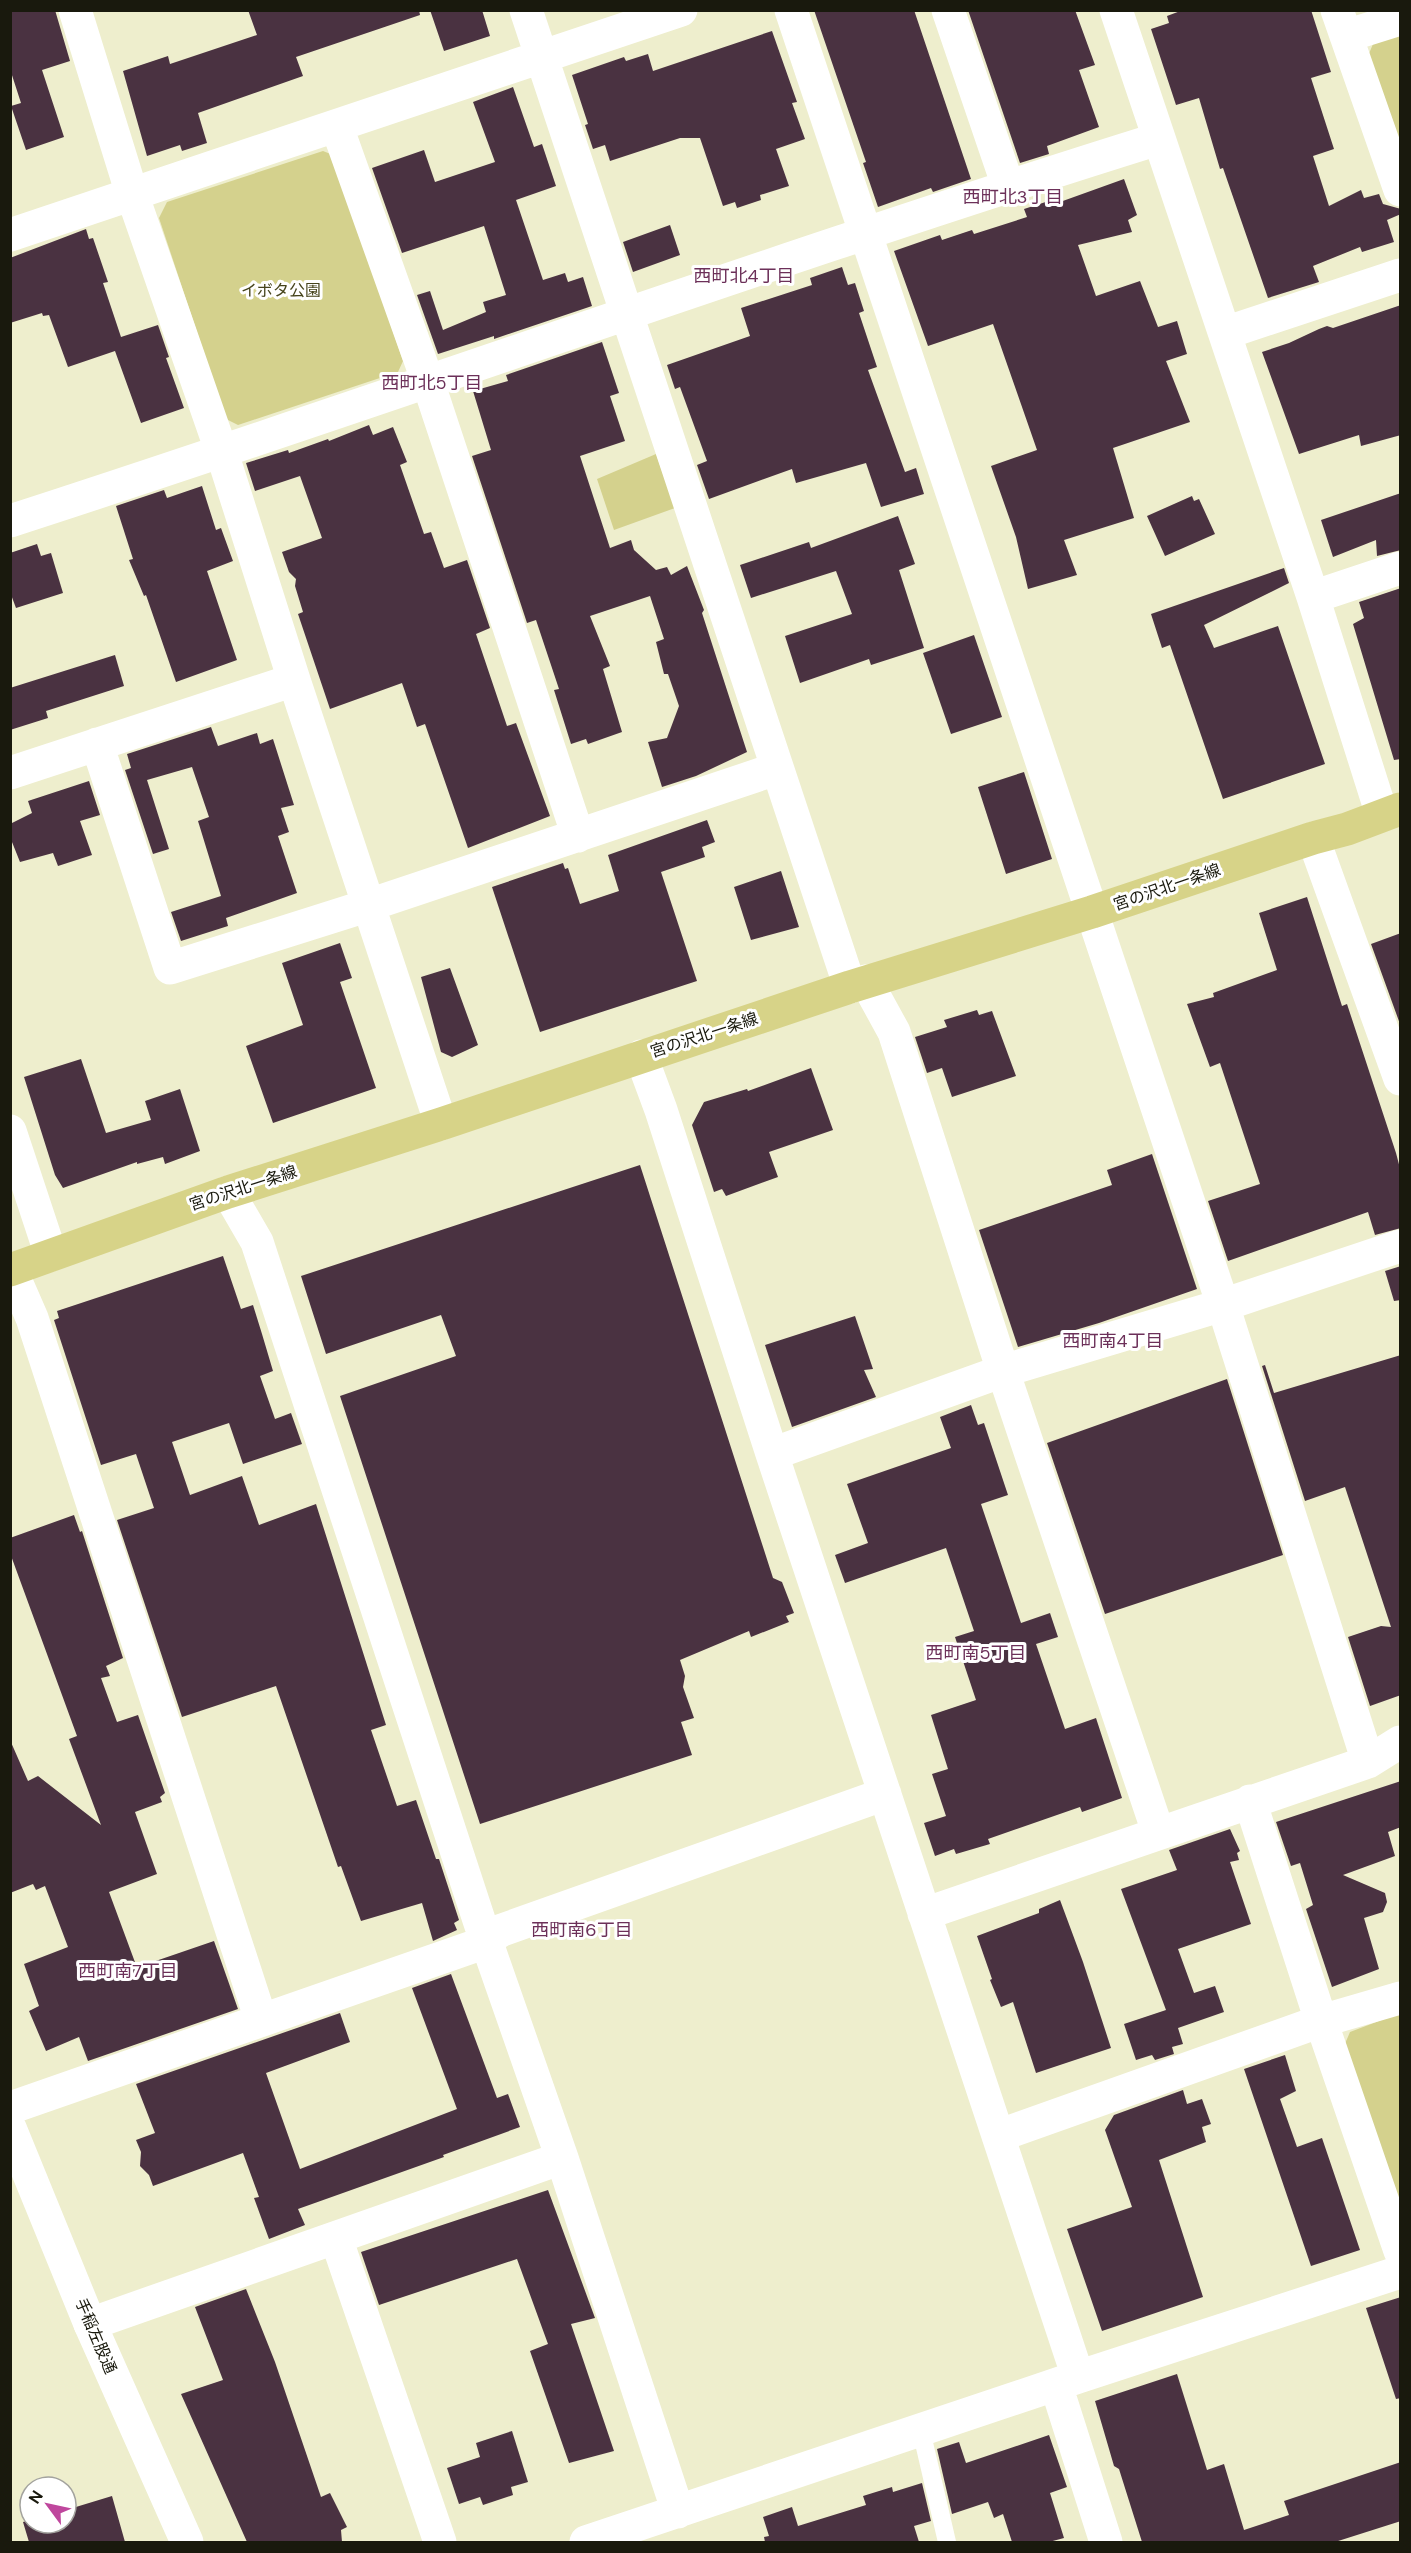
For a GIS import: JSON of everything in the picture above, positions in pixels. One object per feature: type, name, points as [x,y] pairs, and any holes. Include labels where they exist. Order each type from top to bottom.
[{"type":"main road","name":"宮の沢北一条線","points":[[11,1270],[228,1192],[441,1124],[858,984],[1092,912],[1313,838],[1347,829],[1391,812]]},
{"type":"street","points":[[75,10],[132,194],[222,453],[294,680],[441,1124]]},
{"type":"street","points":[[526,10],[776,769],[858,984],[894,1032],[1003,1371],[1158,1832]]},
{"type":"street","points":[[10,235],[681,10]]},
{"type":"street","points":[[791,10],[1223,1305],[1368,1762]]},
{"type":"street","points":[[948,10],[1008,186]]},
{"type":"street","points":[[1116,10],[1313,597],[1391,812]]},
{"type":"street","points":[[1401,19],[1342,23],[1401,190]]},
{"type":"street","points":[[337,127],[428,382],[578,836]]},
{"type":"street","points":[[10,521],[222,453],[1008,186],[1158,139]]},
{"type":"street","points":[[1225,333],[1401,275]]},
{"type":"street","points":[[1313,597],[1401,568]]},
{"type":"street","points":[[10,773],[294,680]]},
{"type":"street","points":[[97,744],[170,968],[368,905],[776,769]]},
{"type":"street","points":[[1313,838],[1401,1079]]},
{"type":"street","points":[[641,1056],[661,1110],[772,1454],[998,2136],[1067,2381],[1106,2542]]},
{"type":"street","points":[[10,1131],[51,1255]]},
{"type":"street","points":[[228,1192],[257,1242],[486,1939],[562,2158],[678,2512]]},
{"type":"street","points":[[772,1454],[1003,1371],[1223,1305],[1401,1246]]},
{"type":"street","points":[[11,1270],[35,1329],[261,2020]]},
{"type":"street","points":[[924,1914],[1368,1762],[1401,1742]]},
{"type":"street","points":[[10,2108],[475,1946],[502,1930],[885,1794]]},
{"type":"street","points":[[1250,1802],[1321,2021],[1401,2252]]},
{"type":"street","points":[[998,2136],[1321,2021],[1401,1998]]},
{"type":"street","name":"手稲左股通","points":[[10,2128],[90,2324],[187,2542]]},
{"type":"street","points":[[90,2324],[562,2158]]},
{"type":"street","points":[[336,2238],[440,2542]]},
{"type":"street","points":[[586,2542],[1401,2272]]},
{"type":"lane","points":[[921,2430],[947,2542]]},
{"type":"green space","points":[[1400,34],[1400,149],[1368,56],[1373,44]]},
{"type":"green space","name":"イボタ公園","points":[[323,151],[333,155],[403,361],[398,372],[238,425],[226,419],[159,218],[167,202]]},
{"type":"green space","points":[[656,454],[675,508],[614,530],[597,479]]},
{"type":"green space","points":[[1400,2013],[1400,2222],[1344,2046],[1350,2032]]},
{"type":"building","points":[[10,10],[55,10],[70,61],[42,70],[64,137],[26,150],[11,106],[21,103],[10,69]]},
{"type":"building","points":[[248,10],[419,10],[420,15],[296,57],[303,76],[198,113],[207,143],[182,151],[180,145],[147,156],[123,71],[168,56],[170,64],[257,35]]},
{"type":"building","points":[[430,10],[482,10],[490,36],[444,51]]},
{"type":"building","points":[[814,10],[914,10],[971,179],[933,192],[931,188],[878,207],[863,163],[866,162]]},
{"type":"building","points":[[968,10],[1075,10],[1095,65],[1079,70],[1099,127],[1047,146],[1049,154],[1020,163]]},
{"type":"building","points":[[1183,10],[1311,10],[1331,72],[1311,78],[1334,149],[1313,156],[1329,206],[1361,190],[1364,198],[1379,194],[1383,204],[1401,209],[1401,214],[1387,220],[1394,242],[1362,252],[1360,247],[1313,266],[1319,282],[1268,298],[1223,168],[1220,169],[1199,98],[1176,105],[1151,29],[1169,23],[1167,16]]},
{"type":"building","points":[[772,31],[797,102],[792,103],[805,139],[776,149],[789,186],[760,195],[761,200],[737,208],[735,202],[723,206],[700,138],[680,138],[610,161],[605,145],[593,149],[585,125],[588,124],[572,75],[624,57],[626,61],[648,54],[653,71]]},
{"type":"building","points":[[513,87],[534,147],[542,144],[556,186],[516,200],[543,280],[565,273],[568,282],[583,277],[592,306],[494,339],[494,336],[438,354],[417,295],[430,291],[443,330],[486,312],[483,302],[506,295],[484,226],[402,253],[372,168],[424,150],[435,182],[495,162],[473,102]]},
{"type":"building","points":[[1124,179],[1137,215],[1128,220],[1132,232],[1078,245],[1096,296],[1140,281],[1158,327],[1177,321],[1187,354],[1166,361],[1190,422],[1113,448],[1134,518],[1064,540],[1077,575],[1028,589],[1016,537],[991,466],[1037,450],[993,324],[928,346],[894,251],[940,235],[942,240],[972,230],[974,234],[1027,217],[1024,209],[1058,198],[1060,202]]},
{"type":"building","points":[[670,225],[680,255],[633,272],[623,242]]},
{"type":"building","points":[[86,229],[89,239],[93,238],[108,282],[103,283],[121,337],[158,325],[169,357],[166,358],[184,408],[141,423],[115,351],[68,367],[49,315],[43,316],[42,313],[10,323],[10,258]]},
{"type":"building","points":[[842,267],[848,285],[855,283],[864,311],[859,313],[877,367],[868,370],[905,472],[916,468],[924,494],[881,507],[866,463],[796,483],[792,469],[709,499],[697,465],[707,461],[680,387],[675,389],[667,365],[750,336],[741,308],[812,285],[810,278]]},
{"type":"building","points":[[1401,305],[1401,435],[1361,446],[1359,435],[1299,454],[1262,352],[1327,326],[1333,328]]},
{"type":"building","points":[[602,342],[619,393],[610,396],[625,441],[580,456],[610,548],[631,540],[634,550],[656,570],[667,567],[671,575],[687,566],[704,610],[702,613],[747,752],[696,776],[662,787],[648,742],[667,738],[679,706],[668,674],[664,674],[656,642],[664,639],[650,596],[590,616],[610,666],[603,669],[622,732],[588,744],[586,739],[571,744],[554,690],[559,689],[536,620],[527,623],[472,456],[491,450],[473,391],[508,381],[506,375]]},
{"type":"building","points":[[369,425],[373,435],[393,427],[407,462],[400,465],[424,534],[431,532],[444,568],[467,560],[490,628],[476,634],[507,726],[516,723],[550,816],[468,848],[425,724],[417,727],[402,683],[330,709],[298,614],[303,612],[295,586],[296,579],[289,572],[282,552],[322,538],[300,476],[255,491],[246,463],[288,450],[289,453],[328,439],[329,441]]},
{"type":"building","points":[[202,486],[216,530],[221,528],[233,561],[207,571],[237,660],[176,682],[146,595],[144,596],[129,560],[133,559],[116,506],[164,490],[167,498]]},
{"type":"building","points":[[1401,493],[1401,550],[1377,556],[1376,540],[1333,557],[1321,520]]},
{"type":"building","points":[[1192,496],[1194,501],[1199,499],[1215,534],[1165,556],[1147,516]]},
{"type":"building","points":[[898,516],[915,564],[899,570],[924,648],[871,665],[869,659],[800,683],[785,636],[852,614],[836,571],[751,598],[740,565],[809,542],[811,548]]},
{"type":"building","points":[[37,544],[41,556],[51,553],[63,593],[16,608],[10,592],[10,553]]},
{"type":"building","points":[[1284,568],[1289,583],[1204,625],[1214,648],[1278,626],[1325,764],[1223,799],[1170,645],[1162,648],[1151,614]]},
{"type":"building","points":[[1401,588],[1401,759],[1394,760],[1353,624],[1364,618],[1359,602]]},
{"type":"building","points":[[974,635],[1002,717],[951,734],[923,653]]},
{"type":"building","points":[[115,655],[124,686],[46,711],[48,718],[10,730],[10,688]]},
{"type":"building","points":[[211,727],[218,746],[257,733],[260,744],[273,739],[294,805],[281,808],[289,832],[278,836],[297,893],[226,918],[228,926],[181,941],[171,912],[221,896],[198,821],[209,817],[192,767],[147,780],[169,849],[153,854],[125,770],[131,768],[127,754]]},
{"type":"building","points":[[1024,772],[1052,859],[1006,874],[978,787]]},
{"type":"building","points":[[89,781],[100,815],[80,821],[92,855],[58,866],[53,853],[20,862],[10,837],[10,824],[32,813],[28,801]]},
{"type":"building","points":[[707,820],[715,842],[702,847],[705,857],[661,872],[697,981],[540,1032],[492,887],[563,863],[565,869],[568,868],[580,904],[619,891],[608,855]]},
{"type":"building","points":[[781,871],[799,927],[751,940],[734,887]]},
{"type":"building","points":[[1307,897],[1342,1006],[1347,1004],[1396,1153],[1401,1172],[1401,1228],[1375,1235],[1368,1212],[1228,1261],[1208,1201],[1260,1184],[1220,1063],[1210,1067],[1187,1004],[1214,997],[1213,993],[1277,970],[1259,913]]},
{"type":"building","points":[[1401,933],[1401,1024],[1400,1024],[1371,944]]},
{"type":"building","points":[[340,943],[352,978],[340,982],[376,1088],[273,1123],[246,1046],[303,1025],[282,963]]},
{"type":"building","points":[[450,968],[478,1045],[452,1057],[441,1052],[421,977]]},
{"type":"building","points":[[977,1010],[979,1015],[992,1011],[1016,1076],[952,1097],[942,1068],[927,1073],[915,1037],[947,1027],[944,1020]]},
{"type":"building","points":[[81,1059],[106,1133],[151,1120],[145,1101],[180,1089],[200,1151],[165,1164],[163,1157],[137,1164],[137,1162],[63,1188],[55,1175],[24,1077]]},
{"type":"building","points":[[811,1068],[833,1130],[769,1152],[778,1177],[726,1196],[722,1189],[714,1192],[692,1125],[704,1102],[747,1089],[748,1091]]},
{"type":"building","points":[[1152,1154],[1197,1289],[1099,1323],[1018,1347],[979,1230],[1112,1185],[1107,1170]]},
{"type":"building","points":[[640,1165],[773,1578],[782,1582],[794,1613],[786,1616],[789,1622],[751,1637],[749,1631],[680,1660],[685,1676],[683,1687],[694,1718],[681,1722],[692,1755],[480,1824],[340,1396],[456,1356],[441,1315],[326,1354],[301,1276]]},
{"type":"building","points":[[223,1256],[241,1309],[253,1305],[273,1371],[260,1376],[275,1419],[291,1413],[302,1444],[243,1464],[229,1423],[172,1442],[190,1495],[242,1476],[259,1525],[316,1504],[386,1725],[371,1730],[397,1806],[416,1800],[459,1920],[454,1923],[457,1930],[433,1941],[422,1903],[361,1921],[341,1866],[338,1867],[276,1686],[182,1717],[117,1520],[154,1508],[136,1454],[101,1465],[54,1320],[59,1318],[57,1311]]},
{"type":"building","points":[[1401,1266],[1401,1300],[1394,1301],[1385,1271]]},
{"type":"building","points":[[855,1316],[873,1369],[864,1370],[876,1397],[792,1427],[765,1345]]},
{"type":"building","points":[[1401,1355],[1401,1695],[1370,1706],[1348,1637],[1381,1626],[1391,1627],[1345,1487],[1305,1501],[1262,1366],[1265,1365],[1274,1393]]},
{"type":"building","points":[[1227,1379],[1283,1555],[1105,1614],[1047,1443]]},
{"type":"building","points":[[971,1405],[978,1425],[984,1423],[1008,1495],[981,1504],[1021,1623],[1050,1613],[1058,1637],[1036,1644],[1065,1729],[1096,1718],[1122,1798],[1082,1812],[1080,1807],[988,1839],[990,1844],[956,1854],[954,1849],[935,1856],[924,1823],[946,1816],[932,1774],[948,1769],[931,1715],[976,1700],[955,1637],[974,1631],[946,1548],[845,1583],[835,1555],[868,1543],[847,1484],[951,1448],[940,1417]]},
{"type":"building","points":[[74,1515],[80,1532],[82,1531],[123,1658],[106,1666],[110,1676],[101,1678],[117,1722],[138,1715],[165,1793],[160,1797],[162,1802],[135,1812],[157,1874],[109,1892],[136,1965],[143,1962],[144,1965],[214,1941],[238,2009],[88,2061],[79,2037],[46,2051],[29,2011],[39,2006],[24,1964],[68,1947],[45,1886],[36,1890],[33,1884],[10,1893],[10,1740],[28,1781],[38,1776],[101,1825],[69,1739],[77,1736],[10,1553],[10,1538]]},
{"type":"building","points":[[1401,1781],[1401,1827],[1388,1832],[1395,1856],[1343,1875],[1385,1893],[1387,1902],[1383,1912],[1364,1918],[1379,1969],[1332,1987],[1306,1909],[1313,1905],[1300,1863],[1291,1866],[1276,1822]]},
{"type":"building","points":[[1230,1829],[1240,1851],[1237,1853],[1239,1860],[1230,1862],[1251,1924],[1178,1949],[1194,1993],[1215,1986],[1224,2012],[1178,2028],[1183,2044],[1172,2047],[1174,2054],[1155,2060],[1152,2055],[1136,2060],[1124,2024],[1166,2010],[1121,1889],[1177,1870],[1169,1850]]},
{"type":"building","points":[[1060,1900],[1111,2048],[1036,2073],[1013,2002],[1001,2007],[977,1936],[1039,1913],[1039,1909]]},
{"type":"building","points":[[451,1974],[497,2098],[508,2094],[520,2127],[443,2155],[444,2157],[298,2209],[305,2225],[269,2239],[254,2198],[259,2197],[243,2153],[153,2186],[149,2175],[140,2166],[141,2152],[136,2140],[155,2133],[136,2084],[340,2013],[350,2042],[266,2073],[300,2169],[457,2109],[412,1988]]},
{"type":"building","points":[[1285,2055],[1296,2091],[1280,2099],[1297,2147],[1322,2138],[1360,2250],[1311,2266],[1244,2069]]},
{"type":"building","points":[[1183,2090],[1187,2104],[1202,2099],[1211,2124],[1202,2127],[1206,2142],[1159,2160],[1203,2297],[1102,2331],[1067,2229],[1132,2207],[1105,2130],[1114,2115]]},
{"type":"building","points":[[548,2190],[595,2318],[571,2324],[614,2451],[569,2463],[530,2351],[548,2344],[517,2259],[379,2305],[361,2252]]},
{"type":"building","points":[[246,2289],[275,2362],[321,2497],[330,2493],[347,2527],[341,2530],[342,2542],[247,2542],[181,2394],[223,2380],[195,2307]]},
{"type":"building","points":[[1401,2297],[1401,2398],[1396,2399],[1366,2308]]},
{"type":"building","points":[[1177,2374],[1207,2470],[1224,2464],[1244,2530],[1289,2515],[1284,2501],[1401,2462],[1401,2521],[1335,2542],[1142,2542],[1119,2469],[1114,2466],[1095,2401]]},
{"type":"building","points":[[512,2431],[528,2482],[511,2487],[513,2495],[483,2505],[480,2497],[459,2504],[447,2468],[480,2457],[476,2443]]},
{"type":"building","points":[[1049,2435],[1067,2487],[1050,2493],[1064,2538],[1049,2542],[1012,2542],[1003,2514],[994,2518],[988,2502],[952,2514],[937,2449],[959,2442],[966,2463]]},
{"type":"building","points":[[922,2483],[931,2521],[914,2526],[919,2542],[765,2542],[764,2537],[769,2536],[763,2517],[792,2507],[798,2526],[866,2505],[863,2496],[892,2487],[893,2492]]},
{"type":"building","points":[[112,2496],[125,2542],[29,2542],[27,2535],[78,2535],[78,2506]]},
{"type":"district","name":"西町北3丁目","points":[[1013,197]]},
{"type":"district","name":"西町北4丁目","points":[[744,276]]},
{"type":"district","name":"西町北5丁目","points":[[432,383]]},
{"type":"district","name":"西町南4丁目","points":[[1113,1341]]},
{"type":"district","name":"西町南5丁目","points":[[976,1653]]},
{"type":"district","name":"西町南6丁目","points":[[582,1930]]},
{"type":"district","name":"西町南7丁目","points":[[128,1971]]}]
